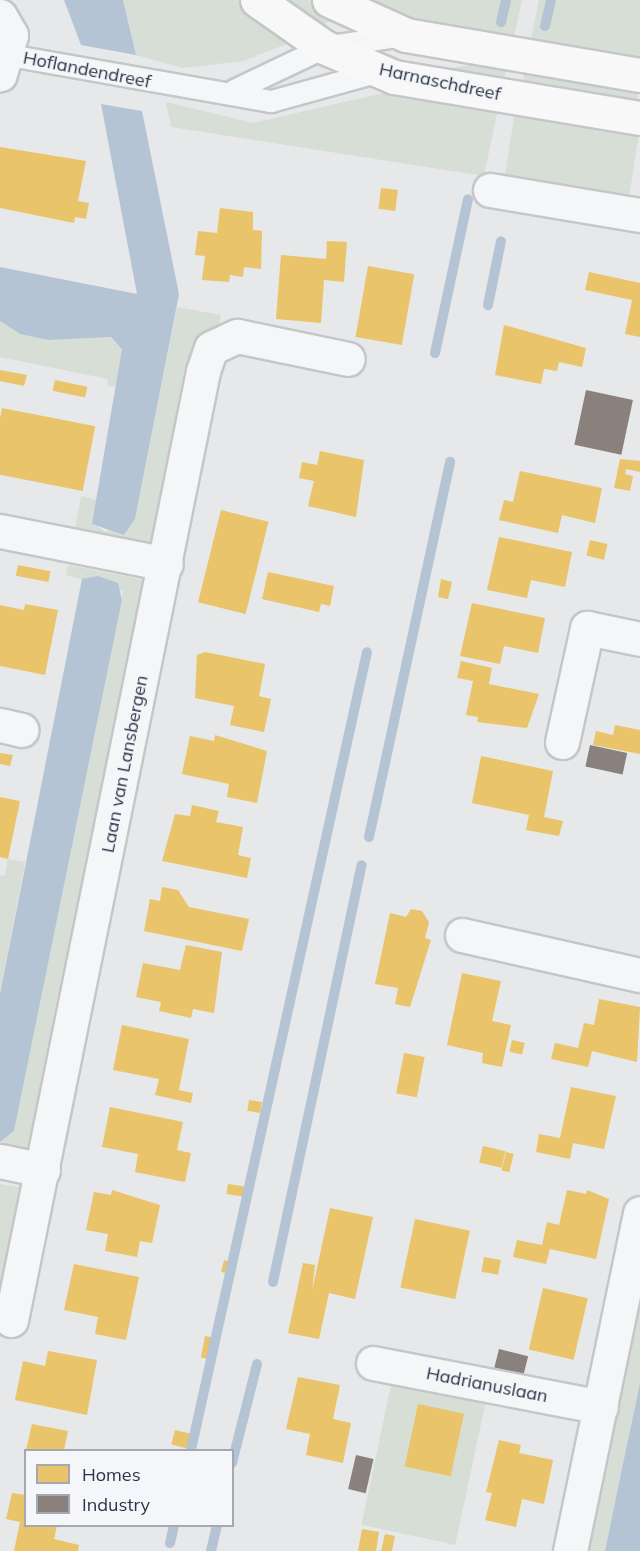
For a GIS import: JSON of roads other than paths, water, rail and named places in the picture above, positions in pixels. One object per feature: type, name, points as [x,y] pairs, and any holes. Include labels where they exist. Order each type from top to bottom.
[{"type":"street","name":"Harnaschdreef","points":[[257,0],[324,47],[379,71],[640,118]]},
{"type":"street","points":[[329,0],[406,35],[640,75]]},
{"type":"street","name":"Hoflandendreef","points":[[0,16],[11,35],[5,64]]},
{"type":"street","points":[[490,190],[640,215]]},
{"type":"street","name":"Laan van Lansbergen","points":[[11,1320],[211,348],[237,336],[348,359]]},
{"type":"street","points":[[0,531],[166,564]]},
{"type":"street","points":[[562,742],[587,628],[640,639]]},
{"type":"street","points":[[462,935],[640,975]]},
{"type":"street","points":[[0,1161],[43,1170]]},
{"type":"street","points":[[570,1551],[640,1214]]},
{"type":"street","name":"Hadrianuslaan","points":[[372,1363],[601,1407]]},
{"type":"lane","points":[[234,90],[324,47],[406,35]]},
{"type":"lane","name":"Hoflandendreef","points":[[5,64],[165,86],[234,90],[271,101],[379,71]]},
{"type":"water","points":[[64,0],[123,0],[136,55],[81,45]]},
{"type":"water","points":[[101,104],[142,111],[179,294],[135,519],[124,535],[92,524],[122,349],[111,337],[48,340],[20,334],[0,321],[0,267],[137,294]]},
{"type":"water","points":[[98,576],[118,583],[122,600],[14,1131],[0,1142],[0,994],[82,579]]},
{"type":"water","points":[[640,1383],[640,1551],[605,1551],[620,1478]]},
{"type":"waterway","points":[[501,22],[506,0]]},
{"type":"waterway","points":[[545,26],[551,0]]},
{"type":"waterway","points":[[435,353],[468,199]]},
{"type":"waterway","points":[[488,305],[501,241]]},
{"type":"waterway","points":[[369,837],[450,462]]},
{"type":"waterway","points":[[191,1449],[367,652]]},
{"type":"waterway","points":[[273,1282],[362,865]]},
{"type":"waterway","points":[[234,1455],[257,1364]]},
{"type":"waterway","points":[[170,1543],[174,1527]]},
{"type":"waterway","points":[[211,1551],[217,1527]]}]
